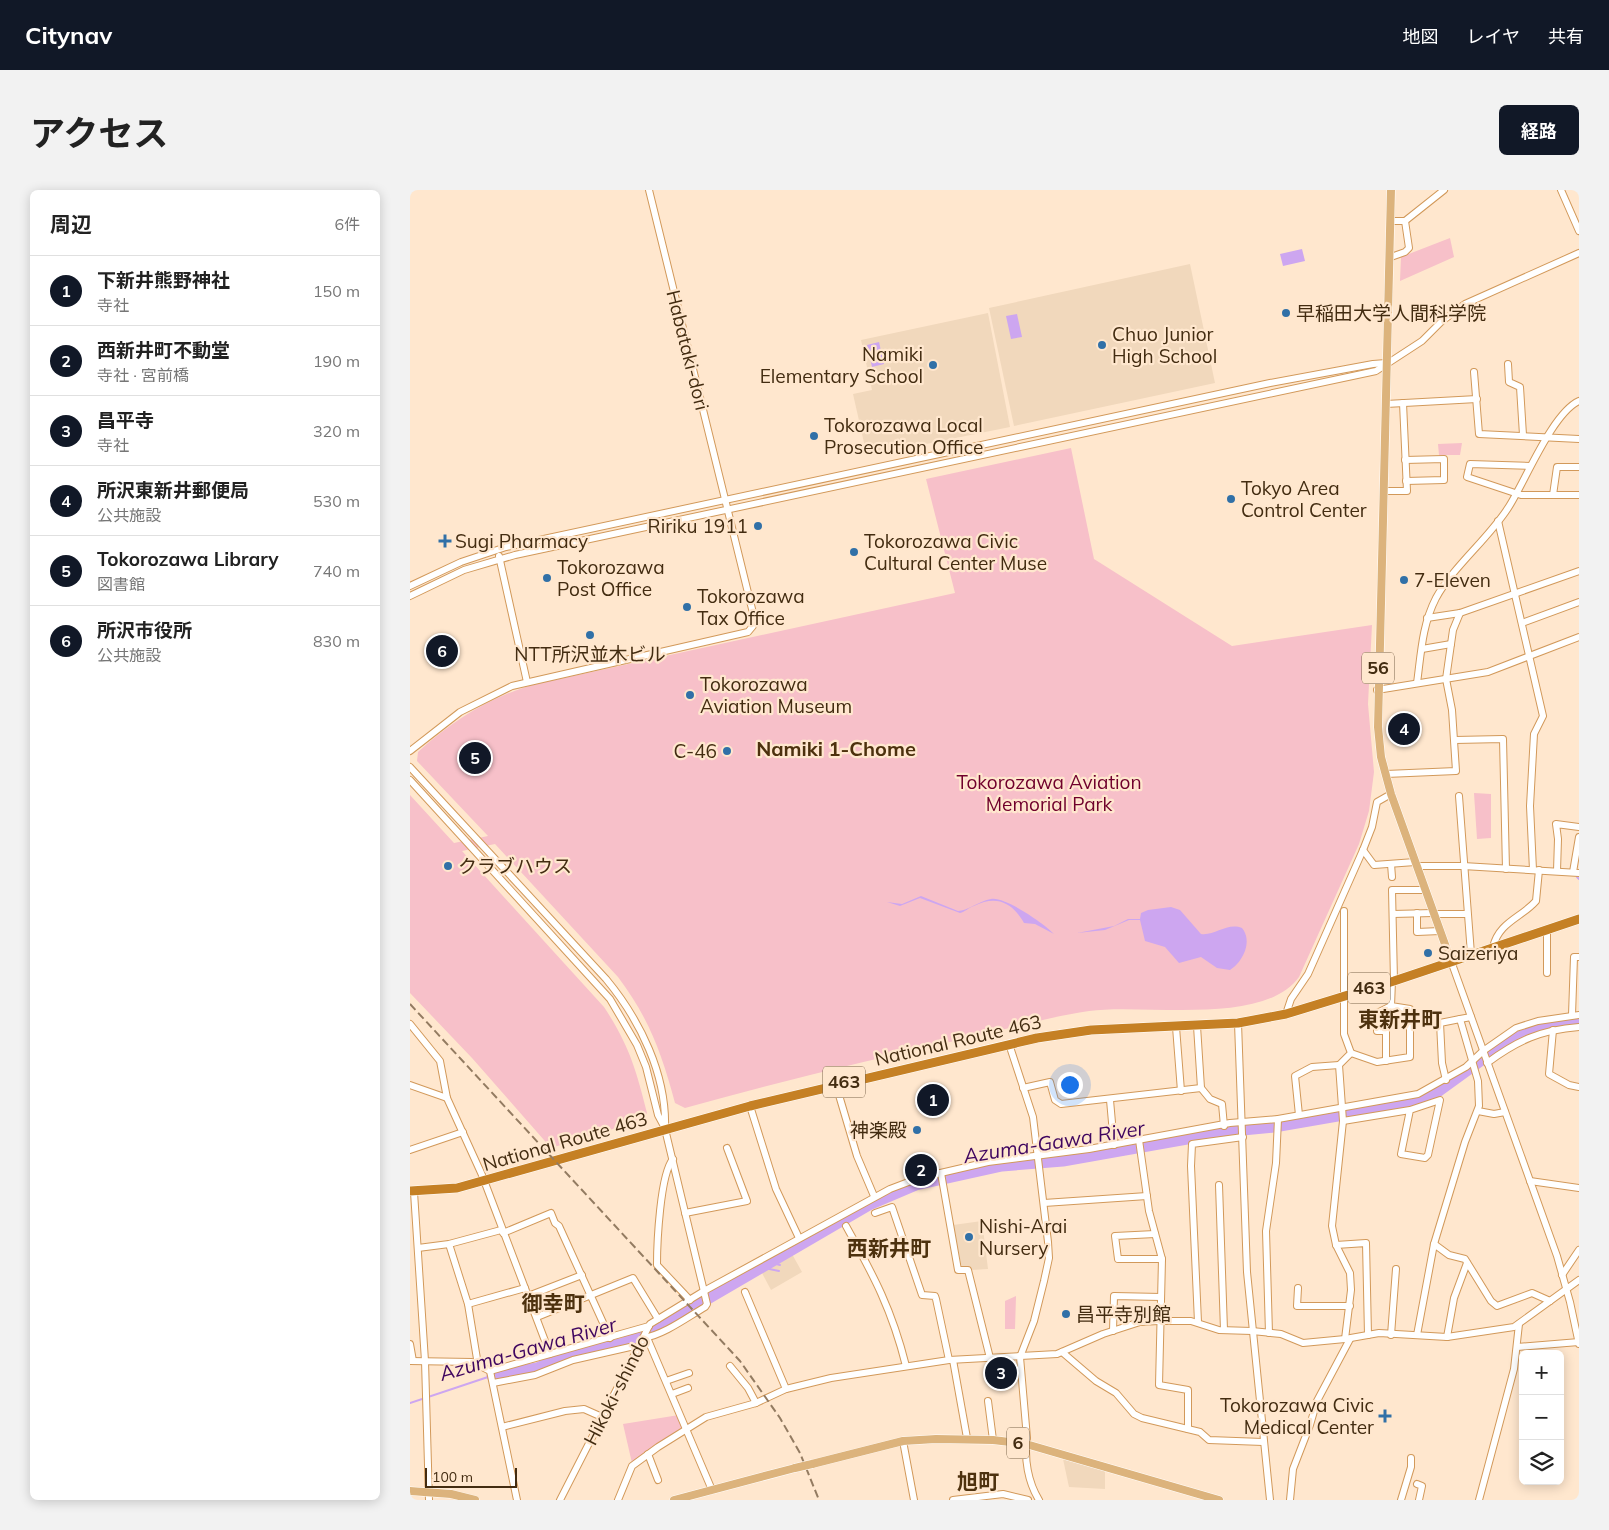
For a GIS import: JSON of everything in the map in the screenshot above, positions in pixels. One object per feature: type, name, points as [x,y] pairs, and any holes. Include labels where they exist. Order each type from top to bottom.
[{"type":"highway","name":"463","points":[[1286,1014],[1393,981],[1579,919]]},
{"type":"highway","name":"National Route 463","points":[[412,1192],[444,1190],[484,1182],[750,1106],[1009,1044],[1075,1032],[1238,1023],[1286,1014]]},
{"type":"main road","name":"56","points":[[1391,190],[1391,257],[1377,690],[1378,726],[1391,794],[1451,961]]},
{"type":"main road","name":"6","points":[[674,1500],[903,1441],[968,1438],[1026,1444],[1219,1500]]},
{"type":"main road","points":[[410,1492],[429,1496],[475,1500]]},
{"type":"street","name":"Habataki-dori","points":[[527,682],[752,630],[753,613],[729,510],[649,190]]},
{"type":"street","points":[[1391,221],[1406,221],[1444,190]]},
{"type":"street","points":[[1561,190],[1579,231]]},
{"type":"street","points":[[1391,257],[1405,252],[1409,248],[1406,221]]},
{"type":"street","points":[[410,596],[464,570],[500,558],[1376,372],[1422,341],[1442,321],[1465,304],[1579,253]]},
{"type":"street","points":[[410,586],[455,564],[497,550],[1270,383],[1387,363]]},
{"type":"street","points":[[1508,364],[1509,382],[1520,387],[1523,435]]},
{"type":"street","points":[[1474,372],[1478,434],[1523,435],[1547,439],[1579,438]]},
{"type":"street","points":[[1386,404],[1477,399]]},
{"type":"street","points":[[1417,683],[1427,618],[1438,594],[1498,521],[1547,439],[1571,406],[1579,401]]},
{"type":"street","points":[[1384,491],[1407,491],[1403,403]]},
{"type":"street","points":[[1405,460],[1444,459],[1444,480],[1406,481]]},
{"type":"street","points":[[1530,466],[1470,464],[1467,478],[1515,494],[1579,495]]},
{"type":"street","points":[[1554,496],[1558,467],[1579,467]]},
{"type":"street","points":[[1494,947],[1498,934],[1504,925],[1536,901],[1536,870],[1530,806],[1534,734],[1542,716],[1498,521]]},
{"type":"street","points":[[410,751],[460,712],[505,689],[527,682],[497,550]]},
{"type":"street","points":[[1427,618],[1460,612],[1579,570]]},
{"type":"street","points":[[1522,624],[1579,602]]},
{"type":"street","points":[[1386,774],[1456,771],[1446,679],[1454,628],[1460,612]]},
{"type":"street","points":[[1377,690],[1488,672],[1579,637]]},
{"type":"street","points":[[1422,649],[1451,644]]},
{"type":"street","points":[[1454,740],[1503,739],[1506,869]]},
{"type":"street","points":[[410,767],[616,991],[638,1025],[652,1059],[666,1113],[665,1129]]},
{"type":"street","points":[[410,780],[610,999],[624,1020],[640,1052],[673,1159],[706,1302],[705,1307],[651,1336],[644,1337]]},
{"type":"street","points":[[1286,1014],[1291,999],[1308,974],[1363,850],[1372,827],[1377,802],[1391,794]]},
{"type":"street","points":[[1459,796],[1466,914],[1471,954]]},
{"type":"street","points":[[1557,871],[1558,839],[1556,824],[1579,827]]},
{"type":"street","points":[[1363,850],[1374,865],[1416,864],[1576,873],[1579,837]]},
{"type":"street","points":[[1391,864],[1392,877]]},
{"type":"street","points":[[1391,1006],[1393,981],[1392,890],[1425,890]]},
{"type":"street","points":[[1344,911],[1344,1034],[1350,1053]]},
{"type":"street","points":[[1417,913],[1417,932],[1440,931]]},
{"type":"street","points":[[1393,914],[1466,914]]},
{"type":"street","points":[[1547,930],[1547,973]]},
{"type":"street","points":[[1343,1114],[1418,1094],[1446,1080],[1473,1062],[1483,1052],[1516,1028],[1538,1021],[1575,1015],[1574,957],[1579,957]]},
{"type":"street","points":[[1451,961],[1562,1275],[1579,1343],[1517,1347]]},
{"type":"street","points":[[1350,1053],[1373,1062],[1386,1061],[1410,1057],[1410,1009],[1391,1006],[1377,1013],[1377,1031],[1386,1031],[1386,1061]]},
{"type":"street","points":[[1446,1080],[1442,1064],[1440,1023],[1471,1017]]},
{"type":"street","points":[[1417,1335],[1434,1244],[1465,1142],[1478,1111],[1479,1089],[1476,1072],[1460,1019]]},
{"type":"street","points":[[1238,1023],[1247,1272],[1270,1500]]},
{"type":"street","points":[[410,1024],[440,1061],[448,1098],[484,1182],[550,1354]]},
{"type":"street","points":[[1197,1026],[1201,1088],[1210,1099],[1222,1104],[1224,1126]]},
{"type":"street","points":[[1176,1027],[1181,1091]]},
{"type":"street","points":[[1487,1062],[1518,1042],[1554,1030],[1579,1027]]},
{"type":"street","points":[[1554,1030],[1549,1074],[1569,1085],[1579,1087]]},
{"type":"street","points":[[1009,1044],[1033,1117],[1049,1258],[1034,1320],[1020,1357],[1026,1444],[1033,1490],[1039,1500]]},
{"type":"street","points":[[1299,1115],[1295,1076],[1312,1067],[1339,1065],[1350,1053]]},
{"type":"street","points":[[1290,1500],[1293,1469],[1317,1401],[1347,1339],[1350,1273],[1336,1245],[1332,1226],[1332,1209],[1343,1114],[1339,1065]]},
{"type":"street","points":[[1023,1088],[1050,1082],[1054,1100],[1059,1104],[1110,1100],[1201,1088]]},
{"type":"street","points":[[836,1084],[857,1156],[874,1196]]},
{"type":"street","points":[[410,1085],[448,1098]]},
{"type":"street","points":[[1110,1100],[1114,1145]]},
{"type":"street","points":[[1343,1114],[1410,1110],[1440,1100],[1428,1155],[1425,1158],[1401,1154],[1410,1110]]},
{"type":"street","points":[[750,1106],[776,1189],[799,1238]]},
{"type":"street","points":[[1478,1111],[1494,1114],[1505,1112]]},
{"type":"street","name":"Hikoki-shindo","points":[[560,1500],[649,1327],[658,1318],[874,1196],[907,1182],[988,1162],[1039,1161],[1114,1145],[1224,1126],[1278,1120],[1299,1115],[1343,1114]]},
{"type":"street","points":[[1269,1333],[1266,1231],[1279,1129],[1278,1120]]},
{"type":"street","points":[[410,1150],[463,1132]]},
{"type":"street","points":[[1198,1322],[1191,1166],[1192,1144],[1243,1136]]},
{"type":"street","points":[[1139,1141],[1150,1216],[1162,1259],[1159,1320],[1159,1385],[1188,1390],[1188,1429]]},
{"type":"street","points":[[685,1214],[747,1201],[727,1148]]},
{"type":"street","points":[[673,1159],[668,1168],[658,1229],[658,1265],[690,1300]]},
{"type":"street","points":[[941,1174],[958,1270],[968,1270],[990,1358]]},
{"type":"street","points":[[1530,1181],[1579,1188]]},
{"type":"street","points":[[1219,1185],[1224,1330]]},
{"type":"street","points":[[412,1192],[418,1248],[426,1394],[427,1487],[429,1496]]},
{"type":"street","points":[[1044,1204],[1147,1196]]},
{"type":"street","points":[[875,1213],[892,1207],[922,1294],[935,1296],[968,1438]]},
{"type":"street","points":[[418,1248],[449,1244],[502,1232],[551,1213],[592,1296],[610,1338]]},
{"type":"street","points":[[846,1226],[885,1298],[896,1328],[906,1366]]},
{"type":"street","points":[[1156,1234],[1116,1236],[1118,1259],[1162,1259]]},
{"type":"street","points":[[1336,1245],[1366,1243],[1368,1335]]},
{"type":"street","points":[[449,1244],[468,1304],[478,1365]]},
{"type":"street","points":[[1434,1244],[1448,1255],[1464,1259],[1491,1301],[1497,1306],[1532,1293],[1550,1301]]},
{"type":"street","points":[[1562,1275],[1579,1250]]},
{"type":"street","points":[[1447,1337],[1454,1298],[1467,1264]]},
{"type":"street","points":[[1391,1335],[1396,1269]]},
{"type":"street","points":[[528,1296],[582,1275]]},
{"type":"street","points":[[537,1317],[634,1279],[658,1318]]},
{"type":"street","points":[[618,1500],[632,1466],[706,1417],[756,1403],[786,1389],[831,1378],[951,1360],[1020,1357],[1062,1352],[1140,1322],[1159,1320],[1198,1322],[1224,1330],[1269,1333],[1303,1343],[1368,1335],[1447,1337],[1510,1329],[1579,1280]]},
{"type":"street","points":[[468,1304],[525,1288]]},
{"type":"street","points":[[1298,1288],[1297,1306],[1350,1306]]},
{"type":"street","points":[[746,1292],[786,1389]]},
{"type":"street","points":[[1113,1331],[1114,1296],[1161,1297]]},
{"type":"street","points":[[1478,1500],[1510,1384],[1519,1324]]},
{"type":"street","points":[[491,1376],[550,1354],[649,1327]]},
{"type":"street","points":[[644,1337],[648,1340],[688,1428],[712,1490]]},
{"type":"street","points":[[410,1344],[412,1361],[461,1360],[472,1362],[491,1376],[517,1500]]},
{"type":"street","points":[[491,1376],[535,1375],[573,1360],[630,1347],[639,1347]]},
{"type":"street","points":[[1062,1352],[1096,1381],[1116,1393],[1134,1414],[1200,1432],[1209,1440],[1263,1442]]},
{"type":"street","points":[[730,1366],[748,1388],[756,1403]]},
{"type":"street","points":[[666,1381],[689,1373]]},
{"type":"street","points":[[672,1394],[688,1388]]},
{"type":"street","points":[[988,1401],[993,1440]]},
{"type":"street","points":[[502,1427],[565,1411],[584,1409],[602,1418]]},
{"type":"street","points":[[903,1441],[914,1500]]},
{"type":"street","points":[[648,1454],[658,1480]]},
{"type":"street","points":[[1401,1500],[1411,1467],[1411,1458]]},
{"type":"street","points":[[1417,1484],[1422,1486],[1419,1500]]},
{"type":"street","points":[[1016,1496],[1033,1490]]},
{"type":"street","points":[[953,1500],[1003,1494],[1028,1500]]},
{"type":"shaded area","points":[[1302,249],[1305,261],[1283,266],[1280,254]]},
{"type":"shaded area","name":"Chuo Junior High School","points":[[1190,264],[1215,383],[1014,426],[989,308]]},
{"type":"shaded area","name":"Namiki Elementary School","points":[[988,313],[1010,427],[867,456],[853,394],[872,390],[861,340]]},
{"type":"shaded area","points":[[1017,314],[1022,337],[1011,339],[1006,316]]},
{"type":"shaded area","points":[[879,342],[884,364],[872,367],[867,345]]},
{"type":"shaded area","points":[[921,896],[958,911],[987,900],[997,899],[1025,912],[1054,934],[1035,924],[1024,923],[1009,905],[1003,902],[989,901],[960,913],[920,898],[900,906],[887,902],[902,904]]},
{"type":"shaded area","points":[[1171,907],[1180,910],[1201,934],[1231,927],[1242,928],[1247,939],[1245,951],[1239,962],[1230,970],[1217,968],[1201,957],[1179,963],[1165,947],[1145,941],[1140,920],[1129,920],[1105,930],[1077,933],[1114,926],[1128,919],[1140,919],[1141,913],[1148,910]]},
{"type":"shaded area","name":"Nishi-Arai Nursery","points":[[982,1221],[988,1269],[971,1270],[970,1268],[962,1268],[953,1225]]},
{"type":"shaded area","points":[[792,1254],[802,1272],[771,1290],[761,1271]]},
{"type":"shaded area","points":[[1063,1459],[1105,1471],[1105,1489],[1069,1487]]},
{"type":"green space","points":[[1450,238],[1454,257],[1400,281],[1401,257]]},
{"type":"green space","points":[[1462,443],[1460,455],[1439,455],[1438,444]]},
{"type":"green space","name":"Tokorozawa Aviation Memorial Park","points":[[1071,448],[1094,559],[1232,646],[1372,625],[1368,704],[1374,772],[1369,811],[1359,844],[1299,977],[1282,992],[1259,1002],[1231,1008],[1201,1010],[1112,1009],[1089,1011],[1042,1020],[893,1055],[685,1108],[675,1103],[665,1068],[653,1037],[638,1007],[618,977],[495,844],[462,851],[604,1007],[626,1046],[639,1083],[647,1113],[642,1120],[551,1148],[472,1058],[410,993],[410,795],[454,843],[488,836],[417,761],[418,752],[444,730],[471,712],[500,697],[532,685],[955,593],[926,479]]},
{"type":"green space","points":[[1474,793],[1491,794],[1491,838],[1477,839]]},
{"type":"green space","points":[[1016,1296],[1015,1329],[1005,1329],[1005,1301]]},
{"type":"green space","points":[[679,1415],[686,1427],[632,1463],[623,1424]]},
{"type":"waterway","name":"Azuma-Gawa River","points":[[492,1376],[537,1368],[558,1359],[623,1343],[658,1328],[869,1205],[916,1185],[1002,1166],[1063,1161],[1232,1131],[1274,1127],[1401,1105],[1432,1096],[1508,1041],[1536,1030],[1579,1021]]},
{"type":"waterway","name":"Azuma-Gawa River","points":[[769,1262],[780,1265]]},
{"type":"waterway","points":[[760,1267],[779,1271]]},
{"type":"waterway","name":"Azuma-Gawa River","points":[[410,1403],[488,1377]]},
{"type":"railway","points":[[410,1004],[740,1361],[780,1418],[800,1453],[819,1500]]},
{"type":"place","name":"早稲田大学人間科学院","points":[[1286,313]]},
{"type":"place","name":"Chuo Junior High School","points":[[1102,345]]},
{"type":"place","name":"Namiki Elementary School","points":[[933,365]]},
{"type":"place","name":"Tokorozawa Local Prosecution Office","points":[[814,436]]},
{"type":"place","name":"Tokyo Area Control Center","points":[[1231,499]]},
{"type":"place","name":"Ririku 1911","points":[[758,526]]},
{"type":"place","name":"Sugi Pharmacy","points":[[445,541]]},
{"type":"place","name":"Tokorozawa Civic Cultural Center Muse","points":[[854,552]]},
{"type":"place","name":"Tokorozawa Post Office","points":[[547,578]]},
{"type":"place","name":"7-Eleven","points":[[1404,580]]},
{"type":"place","name":"Tokorozawa Tax Office","points":[[687,607]]},
{"type":"place","name":"NTT所沢並木ビル","points":[[590,635]]},
{"type":"place","name":"所沢市役所","points":[[442,651]]},
{"type":"place","name":"Tokorozawa Aviation Museum","points":[[690,695]]},
{"type":"place","name":"所沢東新井郵便局","points":[[1404,729]]},
{"type":"place","name":"C-46","points":[[727,751]]},
{"type":"place","name":"Tokorozawa Library","points":[[475,758]]},
{"type":"place","name":"クラブハウス","points":[[448,866]]},
{"type":"place","name":"Saizeriya","points":[[1428,953]]},
{"type":"place","name":"下新井熊野神社","points":[[933,1100]]},
{"type":"place","name":"神楽殿","points":[[917,1130]]},
{"type":"place","name":"西新井町不動堂","points":[[921,1170]]},
{"type":"place","name":"Nishi-Arai Nursery","points":[[969,1237]]},
{"type":"place","name":"昌平寺別館","points":[[1066,1314]]},
{"type":"place","name":"昌平寺","points":[[1001,1373]]},
{"type":"place","name":"Tokorozawa Civic Medical Center","points":[[1385,1416]]},
{"type":"district","name":"Namiki 1-Chome","points":[[836,749]]},
{"type":"district","name":"東新井町","points":[[1400,1020]]},
{"type":"district","name":"西新井町","points":[[889,1249]]},
{"type":"district","name":"御幸町","points":[[553,1304]]},
{"type":"district","name":"旭町","points":[[978,1482]]}]
